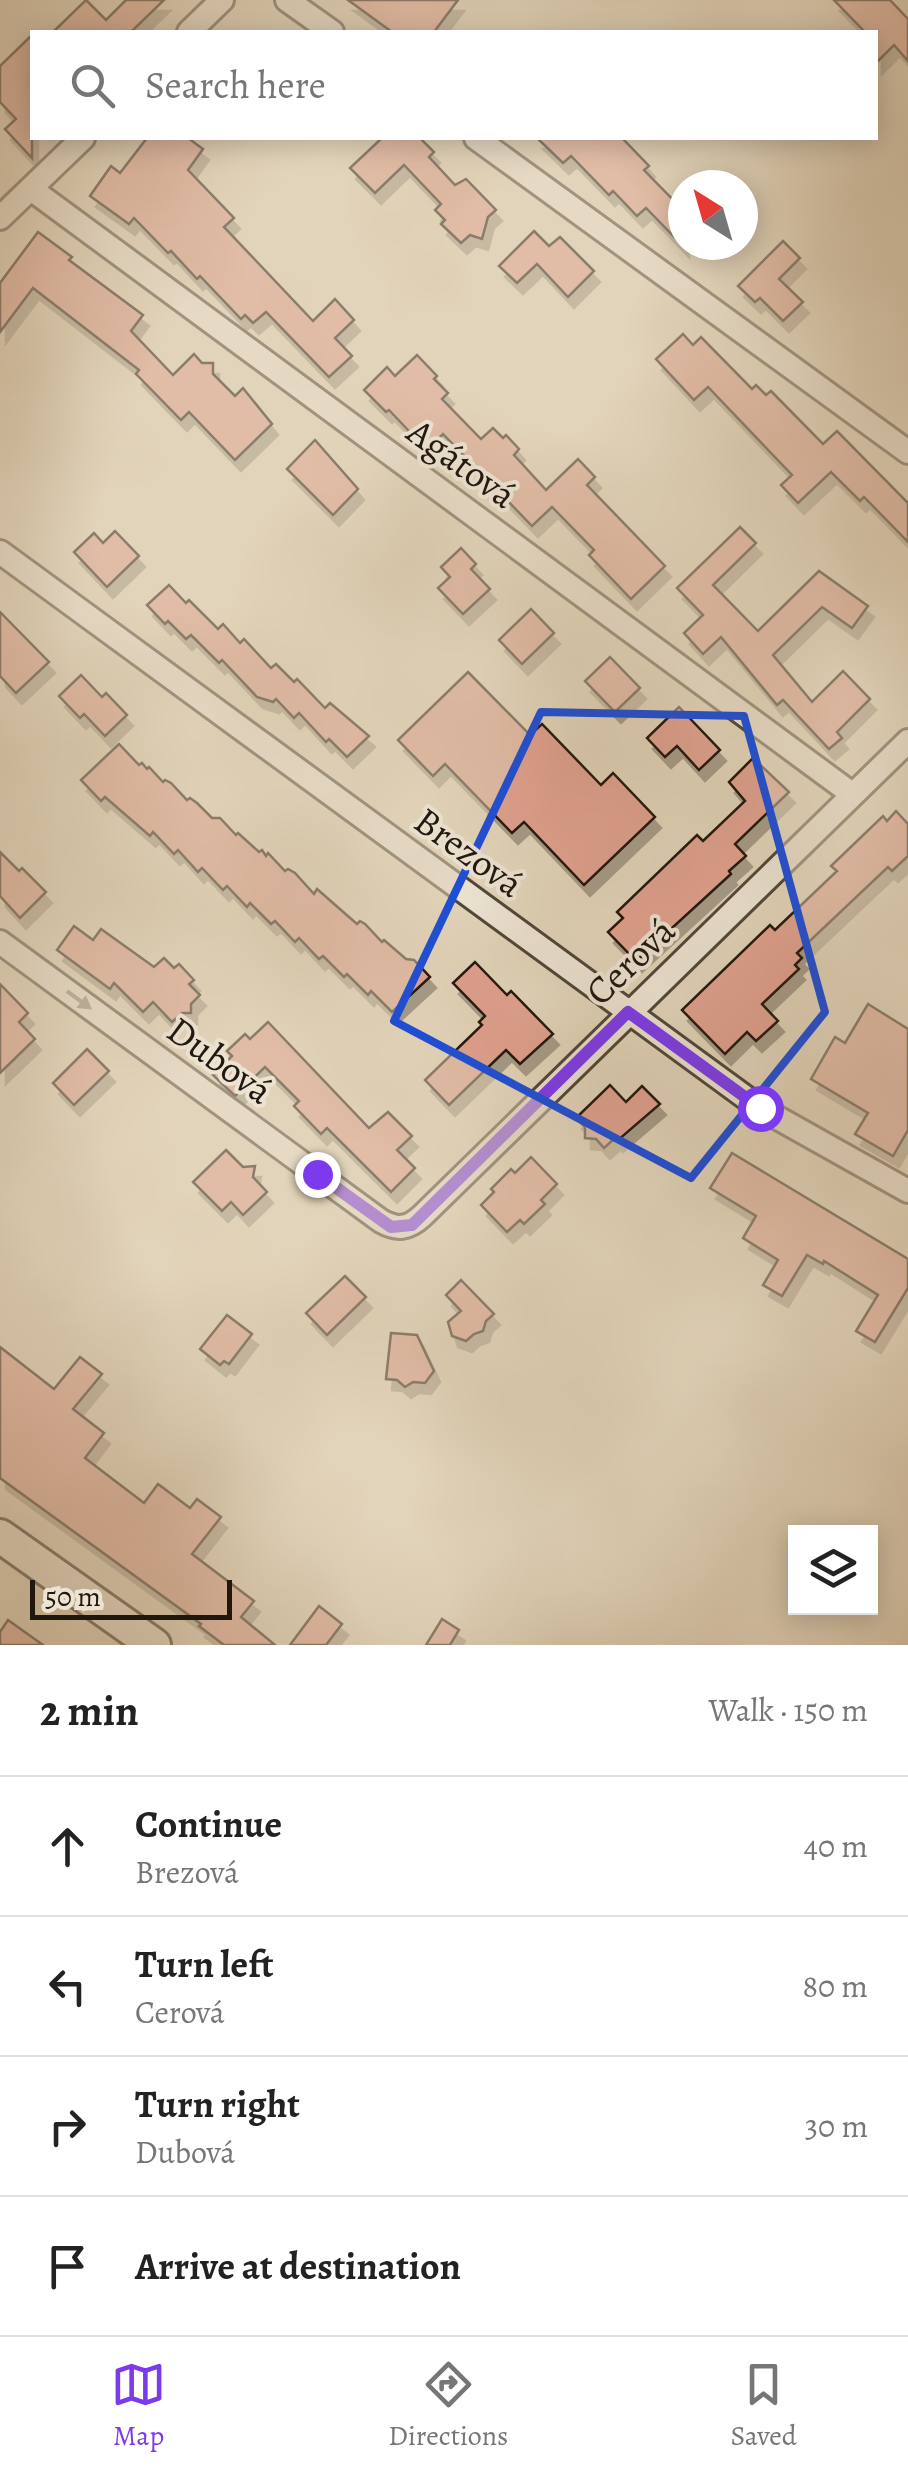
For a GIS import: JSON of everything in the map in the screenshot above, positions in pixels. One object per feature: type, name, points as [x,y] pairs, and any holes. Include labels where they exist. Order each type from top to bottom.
[{"type":"main road","points":[[0,1536],[154,1645]]},
{"type":"street","points":[[191,30],[222,0]]},
{"type":"street","points":[[287,0],[329,30]]},
{"type":"street","points":[[0,218],[81,140]]},
{"type":"street","points":[[479,140],[908,452]]},
{"type":"street","name":"Agátová","points":[[31,189],[852,794]]},
{"type":"street","name":"Brezová","points":[[0,552],[760,1108],[908,1191]]},
{"type":"street","name":"Cerová","points":[[400,1228],[412,1225],[422,1216],[908,741]]},
{"type":"street","name":"Dubová","points":[[0,942],[380,1221],[400,1228]]},
{"type":"highlighted area","points":[[541,712],[744,716],[825,1012],[691,1178],[394,1021]]},
{"type":"building","points":[[86,0],[106,20],[126,0],[164,0],[133,30],[55,30]]},
{"type":"building","points":[[348,0],[458,0],[436,30],[389,30]]},
{"type":"building","points":[[834,0],[890,0],[908,19],[908,61],[894,45],[878,61],[878,30],[863,30]]},
{"type":"building","points":[[30,37],[32,158],[5,129],[16,119],[0,102],[0,66]]},
{"type":"building","points":[[145,140],[191,140],[203,149],[188,170],[234,218],[224,227],[313,321],[335,299],[354,320],[335,338],[352,356],[329,377],[266,312],[253,323],[245,315],[241,319],[200,276],[197,279],[134,218],[129,224],[90,196],[111,166],[120,173]]},
{"type":"building","points":[[380,140],[422,140],[434,152],[429,157],[455,185],[466,179],[496,210],[488,217],[482,239],[470,235],[461,243],[441,224],[445,220],[435,210],[441,204],[404,165],[375,193],[350,168]]},
{"type":"building","points":[[539,140],[624,140],[649,166],[644,170],[668,195],[668,231],[646,208],[637,216],[613,191],[609,195],[571,156],[563,163]]},
{"type":"building","points":[[534,231],[549,246],[560,237],[594,271],[568,297],[537,264],[517,283],[499,266]]},
{"type":"building","points":[[38,232],[143,315],[131,331],[173,375],[194,354],[202,363],[213,363],[213,374],[235,396],[243,388],[272,424],[235,460],[189,412],[181,420],[136,374],[139,370],[33,288],[0,332],[0,283]]},
{"type":"building","points":[[783,241],[800,258],[779,279],[803,302],[783,321],[760,298],[755,302],[738,286]]},
{"type":"building","points":[[683,334],[693,345],[701,337],[752,389],[756,385],[766,395],[771,391],[823,444],[837,431],[908,503],[908,542],[864,497],[860,501],[831,472],[798,503],[781,485],[792,475],[708,387],[694,400],[656,359]]},
{"type":"building","points":[[417,355],[448,393],[442,399],[481,439],[493,428],[503,438],[506,435],[519,449],[514,455],[546,490],[578,459],[595,477],[587,485],[665,566],[631,599],[589,555],[594,550],[552,507],[532,526],[443,434],[427,450],[364,390],[387,367],[395,376]]},
{"type":"building","points":[[315,440],[358,489],[333,515],[287,469]]},
{"type":"building","points":[[740,527],[756,543],[713,585],[758,631],[819,571],[868,606],[852,628],[822,607],[773,655],[812,702],[843,671],[870,699],[837,732],[842,738],[829,749],[783,700],[777,705],[721,637],[703,654],[684,633],[703,615],[677,588]]},
{"type":"building","points":[[115,531],[139,556],[107,587],[74,552],[94,533],[103,543]]},
{"type":"building","points":[[461,548],[476,564],[471,569],[490,589],[463,614],[438,588],[450,577],[441,567]]},
{"type":"building","points":[[169,585],[218,629],[223,624],[240,643],[244,639],[271,668],[276,664],[325,708],[330,703],[369,736],[347,757],[329,739],[326,742],[299,713],[294,718],[276,699],[273,702],[257,697],[222,660],[219,663],[191,635],[186,639],[168,621],[165,624],[147,605]]},
{"type":"building","points":[[531,609],[554,633],[522,664],[499,640]]},
{"type":"building","points":[[0,612],[49,662],[16,693],[0,676]]},
{"type":"building","points":[[610,657],[640,688],[615,712],[585,681]]},
{"type":"building","points":[[468,672],[530,735],[542,724],[601,785],[613,773],[655,817],[584,885],[524,822],[512,833],[445,764],[433,776],[398,740]]},
{"type":"building","points":[[81,675],[127,715],[105,736],[59,696]]},
{"type":"building","points":[[679,707],[720,750],[699,770],[677,746],[665,757],[647,738]]},
{"type":"building","points":[[119,744],[139,765],[149,767],[212,818],[220,818],[259,852],[262,850],[266,856],[268,853],[285,871],[295,873],[314,894],[317,889],[357,924],[365,924],[382,942],[406,959],[414,960],[430,977],[392,1012],[371,991],[368,995],[347,974],[344,977],[323,956],[319,959],[299,938],[295,942],[275,921],[271,924],[250,903],[247,907],[227,886],[223,890],[202,868],[198,872],[178,850],[174,854],[153,832],[150,836],[105,797],[101,801],[81,780]]},
{"type":"building","points":[[753,758],[789,792],[735,844],[746,856],[729,871],[731,874],[636,961],[608,932],[623,918],[617,912],[697,835],[703,841],[745,801],[729,782]]},
{"type":"building","points":[[896,811],[908,824],[908,856],[892,871],[888,867],[797,953],[802,958],[795,965],[799,969],[762,1004],[778,1021],[756,1041],[747,1032],[725,1054],[682,1010],[770,925],[775,930],[837,871],[831,866],[883,816],[887,821]]},
{"type":"building","points":[[0,852],[46,892],[20,918],[0,896]]},
{"type":"building","points":[[74,926],[93,940],[101,929],[154,967],[164,958],[174,968],[179,964],[194,980],[189,984],[200,995],[191,1004],[191,1013],[182,1013],[172,1022],[153,1002],[143,1012],[114,983],[110,989],[57,950]]},
{"type":"building","points":[[475,962],[507,995],[511,991],[553,1034],[520,1064],[506,1050],[449,1105],[425,1080],[482,1025],[479,1022],[485,1016],[453,983]]},
{"type":"building","points":[[0,984],[28,1013],[19,1022],[35,1039],[0,1073]]},
{"type":"building","points":[[868,1004],[908,1029],[908,1130],[893,1156],[855,1134],[868,1113],[811,1079],[835,1037],[845,1043]]},
{"type":"building","points":[[268,1022],[369,1128],[388,1112],[412,1136],[397,1150],[415,1168],[391,1192],[327,1128],[321,1134],[294,1106],[299,1101],[265,1067],[235,1096],[213,1075],[232,1056],[227,1051],[245,1034],[250,1039]]},
{"type":"building","points":[[87,1049],[109,1071],[74,1105],[53,1083]]},
{"type":"building","points":[[610,1085],[626,1102],[642,1086],[660,1104],[604,1148],[596,1139],[585,1138],[585,1127],[576,1118]]},
{"type":"building","points":[[226,1150],[243,1167],[255,1166],[253,1177],[267,1192],[243,1215],[231,1202],[222,1211],[193,1182]]},
{"type":"building","points":[[732,1153],[908,1259],[908,1288],[875,1342],[856,1331],[878,1295],[824,1261],[823,1264],[807,1255],[782,1296],[763,1285],[778,1260],[743,1238],[756,1216],[710,1188]]},
{"type":"building","points":[[531,1157],[557,1184],[541,1200],[545,1204],[524,1224],[520,1220],[507,1232],[481,1205],[511,1169],[515,1173]]},
{"type":"building","points":[[345,1276],[366,1297],[327,1335],[306,1313]]},
{"type":"building","points":[[461,1280],[494,1314],[483,1331],[466,1341],[452,1336],[448,1322],[461,1311],[446,1295]]},
{"type":"building","points":[[227,1315],[252,1334],[229,1364],[224,1361],[220,1365],[200,1349]]},
{"type":"building","points":[[391,1333],[417,1335],[434,1371],[425,1383],[413,1382],[405,1387],[397,1380],[386,1379]]},
{"type":"building","points":[[0,1347],[54,1389],[80,1357],[102,1374],[73,1409],[104,1433],[85,1458],[144,1503],[158,1484],[190,1508],[197,1499],[221,1517],[192,1554],[254,1601],[241,1617],[275,1645],[224,1645],[201,1624],[0,1478]]},
{"type":"building","points":[[319,1606],[342,1624],[326,1645],[290,1645]]},
{"type":"building","points":[[442,1619],[459,1630],[450,1645],[426,1645]]},
{"type":"building","points":[[8,1620],[43,1645],[0,1645],[0,1632]]},
{"type":"route","points":[[317,1174],[391,1227],[412,1225],[628,1012],[760,1108]]}]
